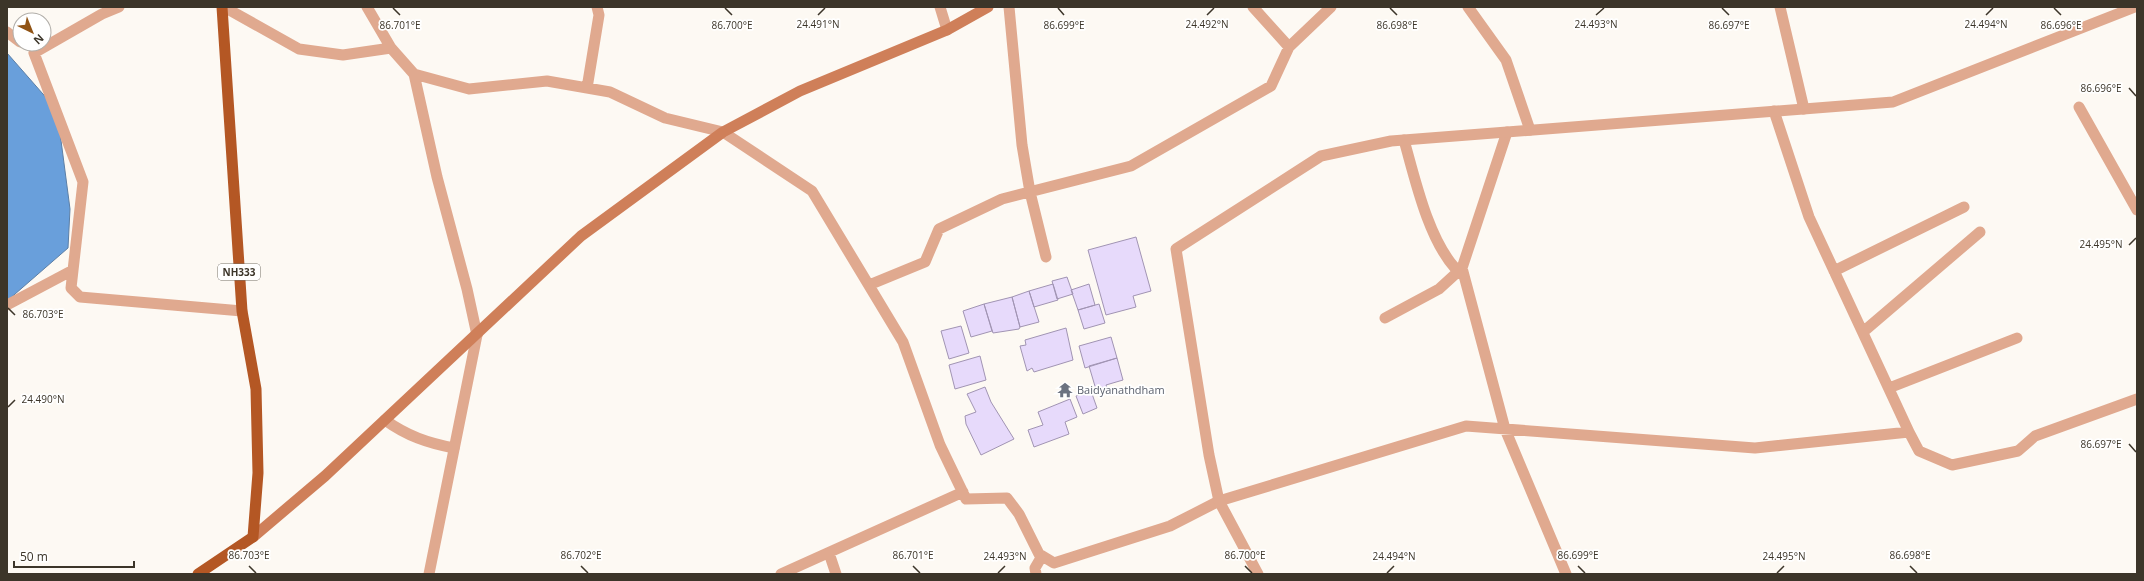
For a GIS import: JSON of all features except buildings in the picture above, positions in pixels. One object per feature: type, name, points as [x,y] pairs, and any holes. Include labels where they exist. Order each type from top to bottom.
[{"type":"highway","name":"NH333","points":[[223,7],[242,311],[256,389],[258,473],[253,537]]},
{"type":"highway","points":[[198,574],[253,537]]},
{"type":"main road","points":[[253,537],[325,476],[581,236],[724,132],[800,91],[947,30],[988,7]]},
{"type":"street","points":[[119,7],[102,14],[34,53],[83,182],[71,288],[80,297],[242,311]]},
{"type":"street","points":[[223,7],[299,49],[343,56],[391,48]]},
{"type":"street","points":[[367,7],[391,48],[414,74],[437,177],[467,289],[477,335],[429,574]]},
{"type":"street","points":[[587,88],[599,15],[597,7]]},
{"type":"street","points":[[940,7],[947,30]]},
{"type":"street","points":[[1009,7],[1022,145],[1030,192],[1046,258]]},
{"type":"street","points":[[1252,7],[1289,47]]},
{"type":"street","points":[[868,285],[925,262],[939,229],[1002,199],[1132,166],[1271,86],[1289,47],[1331,7]]},
{"type":"street","points":[[1468,7],[1506,60],[1530,130]]},
{"type":"street","points":[[1780,7],[1804,109]]},
{"type":"street","points":[[1258,574],[1218,501],[1176,249],[1321,156],[1404,140],[1893,102],[2135,7]]},
{"type":"street","points":[[414,74],[469,89],[547,81],[610,92],[666,118],[724,132],[812,191],[903,342],[940,445],[966,500],[1007,498],[1019,514],[1039,554],[1054,564],[1170,526],[1218,501],[1466,426],[1755,448],[1909,432]]},
{"type":"street","points":[[2079,107],[2137,210]]},
{"type":"street","points":[[1774,112],[1809,217],[1919,451],[1952,465],[2018,451],[2035,436],[2137,399]]},
{"type":"street","points":[[1386,318],[1439,289],[1462,268],[1507,132]]},
{"type":"street","points":[[1404,140],[1427,216],[1447,259],[1455,268],[1462,268]]},
{"type":"street","points":[[1834,271],[1964,207]]},
{"type":"street","points":[[1863,332],[1980,232]]},
{"type":"street","points":[[1462,268],[1505,429],[1566,574]]},
{"type":"street","points":[[7,305],[73,270]]},
{"type":"street","points":[[1889,388],[2017,338]]},
{"type":"street","points":[[385,420],[402,432],[418,439],[454,448]]},
{"type":"street","points":[[781,574],[963,492]]},
{"type":"street","points":[[829,553],[836,574]]},
{"type":"street","points":[[1036,574],[1035,568],[1042,556]]},
{"type":"water","points":[[7,53],[57,110],[70,209],[68,248],[7,301]]},
{"type":"place","name":"Baidyanathdham","points":[[1065,390]]}]
